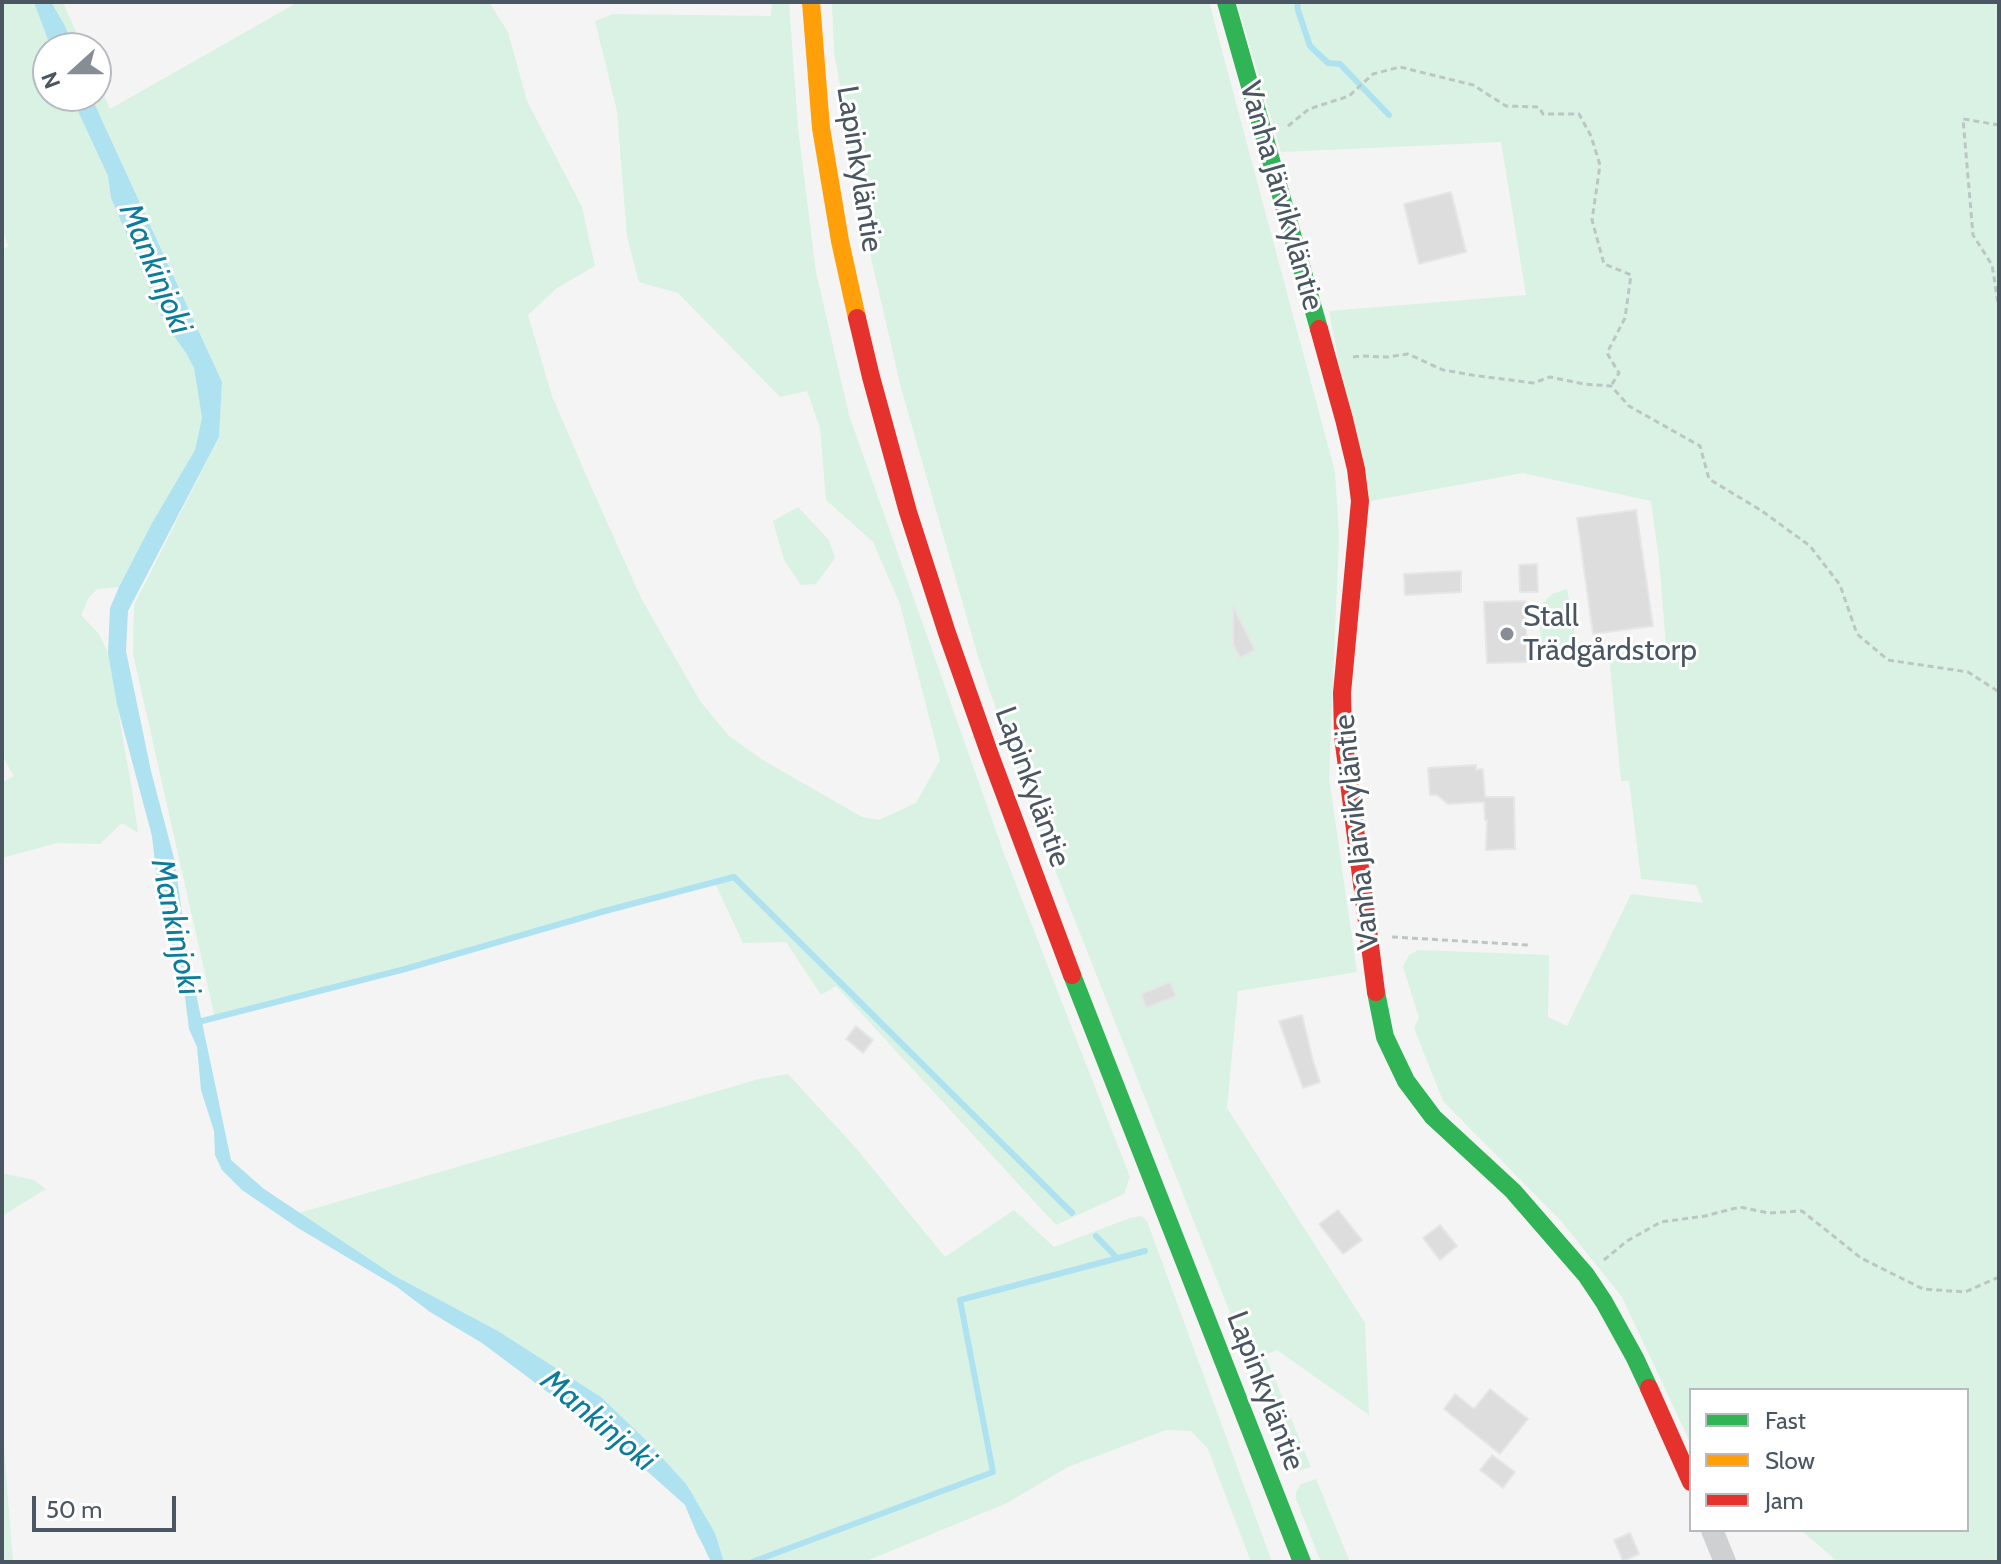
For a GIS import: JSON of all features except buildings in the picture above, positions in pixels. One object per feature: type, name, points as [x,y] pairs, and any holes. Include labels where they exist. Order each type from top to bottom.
[{"type":"main road","name":"Lapinkyläntie","points":[[811,2],[821,128],[840,241],[871,377],[908,512],[956,661],[1076,986],[1302,1562]]},
{"type":"main road","name":"Vanha Järvikyläntie","points":[[1226,2],[1356,469],[1360,501],[1342,693],[1343,736],[1381,1024],[1394,1058],[1412,1090],[1433,1117],[1513,1191],[1586,1275],[1635,1358],[1689,1478]]},
{"type":"street","points":[[1713,1532],[1725,1562]]},
{"type":"path","points":[[1265,137],[1283,131],[1309,109],[1349,96],[1373,74],[1400,67],[1473,85],[1506,106],[1539,107],[1543,114],[1579,114],[1591,136],[1600,165],[1592,220],[1604,264],[1631,275],[1625,318],[1607,353],[1619,373],[1611,386]]},
{"type":"path","points":[[1999,125],[1963,119],[1973,235],[1992,265],[1999,309]]},
{"type":"path","points":[[1327,361],[1408,354],[1443,370],[1472,375],[1533,383],[1550,377],[1611,386],[1629,406],[1700,446],[1709,479],[1762,511],[1810,546],[1840,585],[1857,634],[1888,660],[1968,672],[1999,692]]},
{"type":"path","points":[[1367,936],[1528,945]]},
{"type":"path","points":[[1586,1275],[1627,1241],[1661,1222],[1740,1207],[1768,1213],[1802,1211],[1861,1258],[1923,1289],[1965,1292],[1999,1277]]},
{"type":"green space","points":[[2,2],[63,2],[76,32],[32,32],[32,112],[112,112],[112,108],[293,5],[292,2],[489,2],[508,32],[527,101],[582,207],[595,266],[557,288],[528,315],[552,396],[641,598],[700,701],[729,736],[763,760],[862,817],[879,820],[916,803],[940,760],[900,604],[873,542],[826,500],[820,428],[807,391],[780,397],[678,293],[639,282],[627,237],[617,111],[595,21],[613,14],[771,16],[772,2],[789,2],[798,128],[816,272],[849,415],[1003,851],[1130,1177],[1124,1194],[1056,1225],[836,986],[821,995],[786,942],[743,943],[714,881],[405,969],[215,1018],[133,654],[134,605],[219,437],[222,382],[100,115],[84,124],[108,176],[111,198],[164,322],[194,368],[202,418],[195,450],[119,587],[97,589],[88,599],[81,615],[99,634],[108,653],[138,833],[122,823],[100,844],[57,843],[2,858],[2,783],[14,776],[2,755],[2,251],[8,246],[2,228]]},
{"type":"green space","points":[[832,2],[1209,2],[1335,472],[1339,536],[1329,778],[1357,972],[1238,991],[1227,1108],[1365,1323],[1369,1415],[1277,1350],[1265,1355],[1311,1467],[1292,1470],[1286,1461],[1034,817],[979,660],[901,388],[869,249],[834,52]]},
{"type":"green space","points":[[1237,2],[1999,2],[1999,1562],[1838,1562],[1803,1532],[1969,1532],[1969,1388],[1689,1388],[1689,1440],[1622,1297],[1561,1221],[1443,1101],[1414,1028],[1419,1018],[1403,967],[1409,955],[1418,950],[1549,955],[1548,1017],[1567,1026],[1631,894],[1703,903],[1696,885],[1641,879],[1629,781],[1621,781],[1609,655],[1666,646],[1651,501],[1523,473],[1365,502],[1329,311],[1526,295],[1501,142],[1281,152]]},
{"type":"green space","points":[[798,507],[829,540],[835,558],[816,584],[801,585],[784,560],[773,521]]},
{"type":"green space","points":[[1567,589],[1576,640],[1557,647],[1542,648],[1538,612],[1552,594]]},
{"type":"green space","points":[[788,1074],[855,1147],[945,1257],[1014,1210],[1054,1247],[1130,1218],[1141,1216],[1147,1221],[1272,1562],[1251,1562],[1208,1449],[1191,1431],[1166,1430],[1068,1467],[1007,1503],[864,1562],[724,1562],[715,1533],[687,1485],[601,1397],[498,1331],[395,1276],[299,1213],[759,1079]]},
{"type":"green space","points":[[2,1173],[34,1180],[46,1189],[2,1216]]},
{"type":"green space","points":[[2,1422],[13,1562],[2,1562]]},
{"type":"green space","points":[[1316,1479],[1350,1562],[1321,1562],[1296,1499],[1301,1484]]},
{"type":"water","points":[[34,2],[51,2],[67,32],[45,32]]},
{"type":"water","name":"Mankinjoki","points":[[78,112],[98,112],[222,382],[219,437],[128,611],[126,651],[151,771],[175,862],[187,951],[231,1160],[264,1189],[395,1276],[498,1331],[601,1397],[687,1485],[715,1533],[724,1562],[711,1562],[685,1505],[577,1414],[482,1343],[242,1190],[222,1170],[215,1155],[214,1131],[201,1090],[197,1047],[189,1029],[181,965],[171,943],[157,880],[152,836],[117,705],[108,653],[110,608],[152,523],[195,450],[202,418],[194,368],[164,322],[111,198],[108,176]]},
{"type":"waterway","points":[[1297,2],[1310,46],[1328,63],[1340,64],[1389,115]]},
{"type":"waterway","points":[[202,1021],[405,969],[734,877],[1072,1213]]},
{"type":"waterway","points":[[1096,1236],[1117,1258]]},
{"type":"waterway","points":[[752,1562],[993,1472],[960,1300],[1145,1251]]},
{"type":"traffic: fast","points":[[1226,2],[1319,329]]},
{"type":"traffic: fast","points":[[1072,975],[1302,1562]]},
{"type":"traffic: fast","points":[[1376,992],[1385,1037],[1406,1081],[1433,1117],[1513,1191],[1586,1275],[1604,1302],[1649,1388]]},
{"type":"traffic: slow","points":[[811,2],[821,128],[857,318]]},
{"type":"traffic: jam","points":[[857,318],[908,512],[947,633],[1072,975]]},
{"type":"traffic: jam","points":[[1319,329],[1356,469],[1360,501],[1342,693],[1343,736],[1376,992]]},
{"type":"traffic: jam","points":[[1649,1388],[1689,1478]]},
{"type":"place","name":"Stall Trädgårdstorp","points":[[1507,634]]}]
